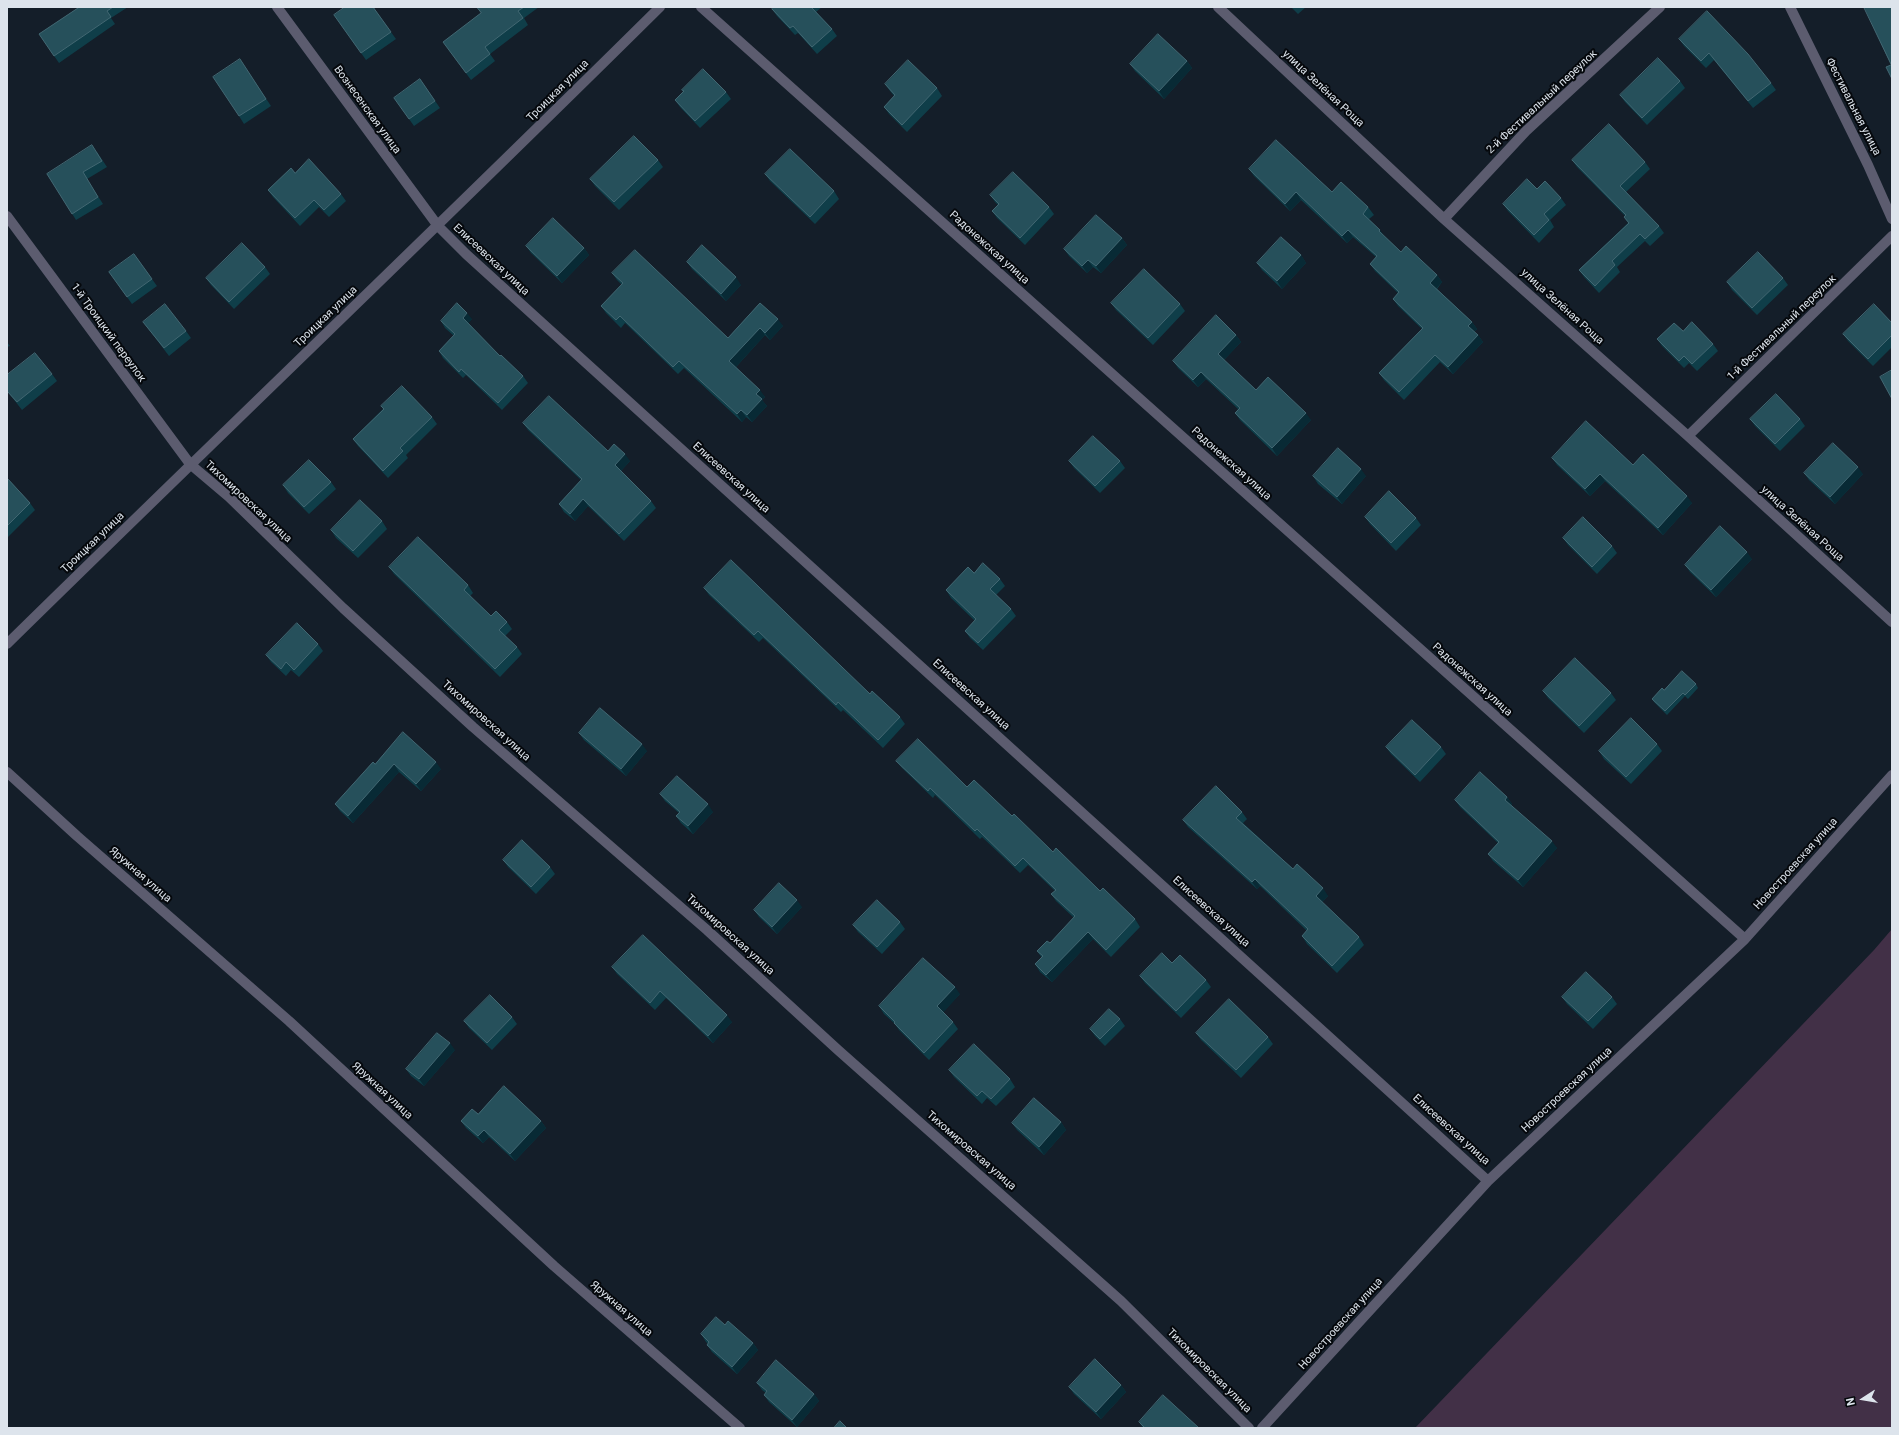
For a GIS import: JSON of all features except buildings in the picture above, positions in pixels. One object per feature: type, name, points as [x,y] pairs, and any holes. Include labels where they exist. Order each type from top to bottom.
[{"type":"street","name":"Вознесенская улица","points":[[278,7],[438,226]]},
{"type":"street","name":"Троицкая улица","points":[[7,644],[190,464],[438,226],[660,7]]},
{"type":"street","name":"Радонежская улица","points":[[701,7],[1745,939]]},
{"type":"street","name":"улица Зелёная Роща","points":[[1218,7],[1444,219],[1688,436],[1892,622]]},
{"type":"street","name":"2-й Фестивальный переулок","points":[[1444,219],[1526,131],[1660,7]]},
{"type":"street","name":"Фестивальная улица","points":[[1790,7],[1868,165],[1892,219]]},
{"type":"street","name":"1-й Троицкий переулок","points":[[7,216],[190,464]]},
{"type":"street","name":"Елисеевская улица","points":[[438,226],[478,265],[1236,950],[1488,1181]]},
{"type":"street","name":"1-й Фестивальный переулок","points":[[1688,436],[1892,236]]},
{"type":"street","name":"Тихомировская улица","points":[[190,464],[229,498],[343,608],[473,727],[707,930],[838,1050],[1121,1301],[1249,1428]]},
{"type":"street","name":"Яружная улица","points":[[7,772],[77,836],[289,1021],[554,1266],[740,1428]]},
{"type":"street","name":"Новостроевская улица","points":[[1262,1428],[1488,1181],[1745,939],[1892,775]]},
{"type":"shaded area","points":[[1892,929],[1892,1428],[1415,1428],[1874,950]]}]
